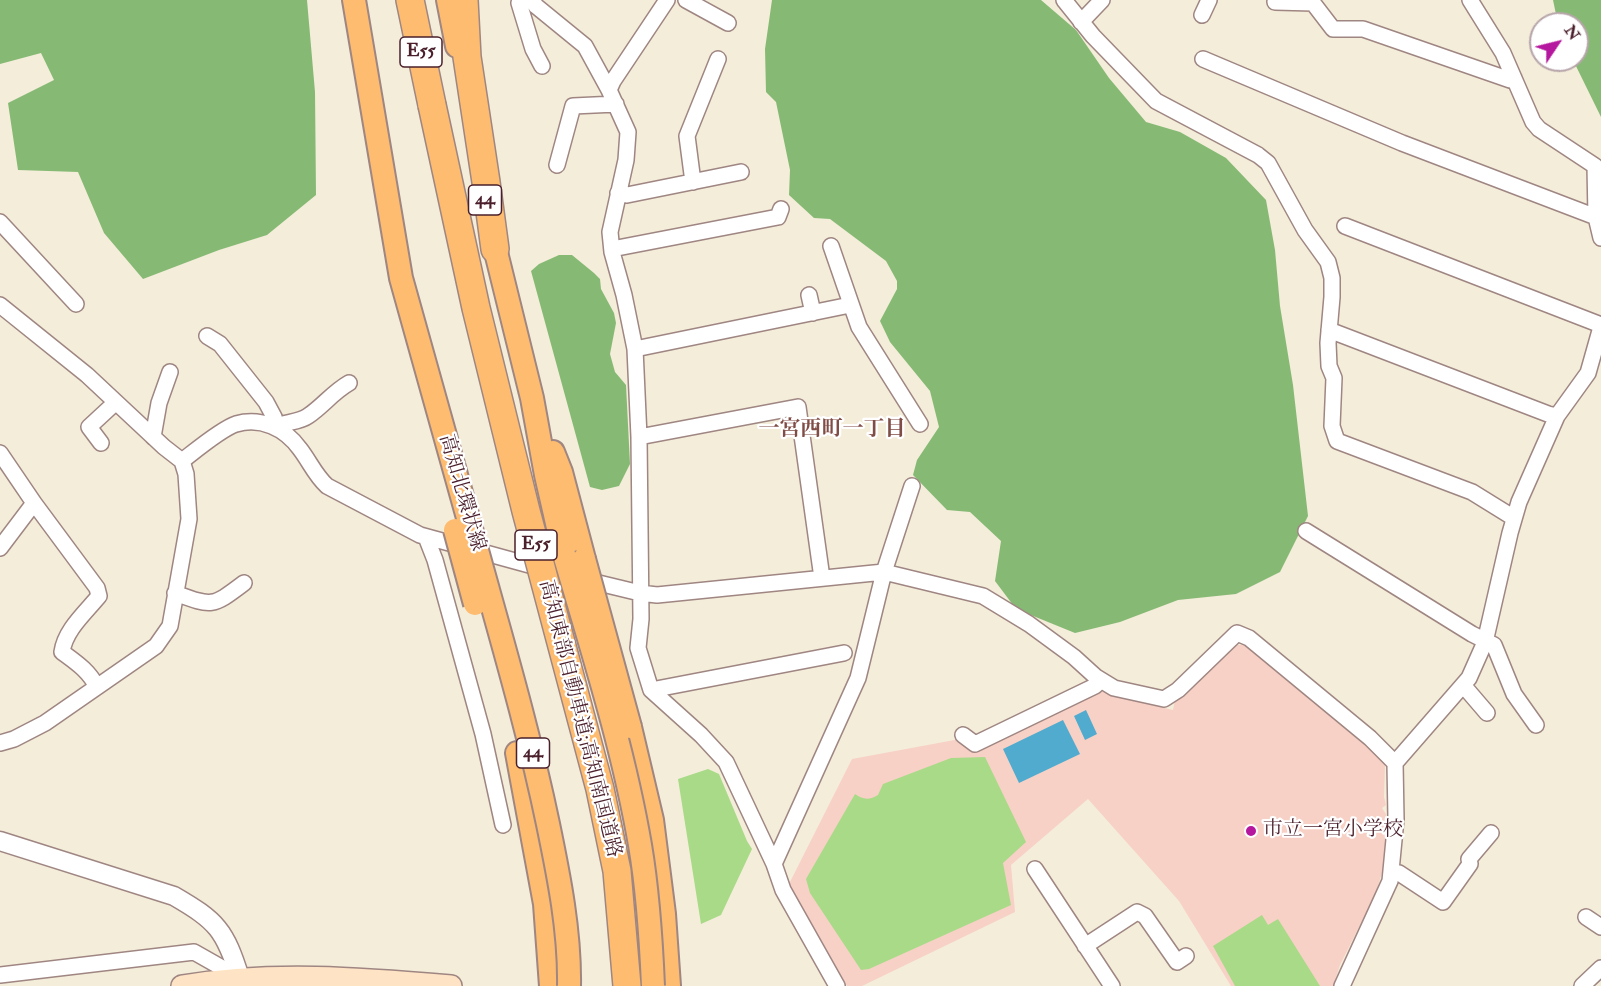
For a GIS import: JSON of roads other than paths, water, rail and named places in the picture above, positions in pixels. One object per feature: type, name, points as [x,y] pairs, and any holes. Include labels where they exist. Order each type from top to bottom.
[{"type":"highway","name":"E55","points":[[410,0],[432,105]]},
{"type":"highway","name":"E55","points":[[416,0],[432,105]]},
{"type":"highway","points":[[464,0],[467,57],[495,249]]},
{"type":"highway","name":"高知東部自動車道;高知南国道路","points":[[432,105],[476,308],[526,511],[600,789],[617,871],[627,986]]},
{"type":"main road","name":"高知北環状線","points":[[354,0],[401,278],[462,527],[534,757],[554,852],[565,922],[569,986]]},
{"type":"main road","name":"44","points":[[448,0],[495,249],[532,398],[546,475],[574,557],[640,844],[649,918],[652,986]]},
{"type":"main road","points":[[462,527],[517,753],[545,903],[551,986]]},
{"type":"main road","points":[[574,557],[630,727],[652,820],[664,914],[669,986]]},
{"type":"main road","points":[[182,986],[240,978],[339,977],[451,986]]},
{"type":"street","points":[[609,90],[667,0]]},
{"type":"street","points":[[686,0],[728,23]]},
{"type":"street","points":[[1064,0],[1081,22],[1156,101],[1258,155],[1268,163],[1305,231],[1328,262],[1332,278],[1329,366],[1335,378],[1332,426],[1336,441],[1472,492],[1514,518]]},
{"type":"street","points":[[1081,22],[1102,0]]},
{"type":"street","points":[[1202,15],[1209,0]]},
{"type":"street","points":[[1470,0],[1503,53],[1533,122],[1539,129],[1595,166],[1596,217],[1601,238]]},
{"type":"street","points":[[523,1],[536,6],[585,46],[628,132],[626,160],[610,232],[635,349],[639,437],[641,619],[638,648],[651,690],[701,735],[726,762],[774,864],[783,890],[837,986]]},
{"type":"street","points":[[523,1],[532,49],[542,66]]},
{"type":"street","points":[[1275,2],[1313,3],[1333,29],[1363,29],[1510,80],[1514,78]]},
{"type":"street","points":[[693,182],[687,136],[718,59]]},
{"type":"street","points":[[1203,59],[1402,143],[1596,217]]},
{"type":"street","points":[[557,165],[573,106],[616,104]]},
{"type":"street","points":[[618,193],[627,195],[741,172]]},
{"type":"street","points":[[612,249],[778,217],[781,209]]},
{"type":"street","points":[[0,222],[76,304]]},
{"type":"street","points":[[1342,986],[1390,881],[1395,819],[1395,763],[1469,678],[1485,642],[1514,518],[1557,416],[1588,373],[1601,326],[1345,226]]},
{"type":"street","points":[[831,246],[859,327],[920,424]]},
{"type":"street","points":[[809,295],[813,314]]},
{"type":"street","points":[[0,305],[87,375],[153,438],[182,461],[186,474],[189,519],[170,626],[156,646],[45,723],[14,739],[0,743]]},
{"type":"street","points":[[635,349],[850,305]]},
{"type":"street","points":[[1329,330],[1557,416]]},
{"type":"street","points":[[207,336],[220,344],[266,402],[276,426]]},
{"type":"street","points":[[153,438],[159,403],[170,372]]},
{"type":"street","points":[[276,426],[306,418],[340,388],[349,383]]},
{"type":"street","points":[[101,443],[89,427],[116,402]]},
{"type":"street","points":[[639,437],[798,407],[822,578]]},
{"type":"street","points":[[182,461],[236,424],[262,423],[276,426],[301,449],[317,477],[327,486],[426,537],[640,593],[657,595],[884,572],[983,596],[1029,624],[1114,688],[1164,699],[1178,690],[1237,633],[1249,638],[1370,738],[1395,763]]},
{"type":"street","points":[[0,453],[34,503],[98,588],[99,596],[70,631],[64,641],[62,652],[85,669],[92,676],[97,687]]},
{"type":"street","points":[[774,864],[858,678],[884,572],[912,486]]},
{"type":"street","points":[[0,548],[34,503]]},
{"type":"street","points":[[1306,531],[1485,642],[1494,645],[1514,694],[1536,725]]},
{"type":"street","points":[[426,537],[435,560],[483,734],[503,825]]},
{"type":"street","points":[[175,592],[202,603],[220,601],[244,583]]},
{"type":"street","points":[[651,690],[844,653]]},
{"type":"street","points":[[963,735],[975,744],[1095,686],[1101,680]]},
{"type":"street","points":[[1464,685],[1487,712]]},
{"type":"street","points":[[1391,872],[1399,873],[1443,902],[1470,864],[1469,860],[1491,833]]},
{"type":"street","points":[[0,841],[174,896],[199,910],[217,926],[231,947],[240,978]]},
{"type":"street","points":[[1035,869],[1112,986]]},
{"type":"street","points":[[1085,946],[1137,912],[1145,916],[1177,962],[1186,956]]},
{"type":"street","points":[[1586,917],[1601,927]]},
{"type":"street","points":[[0,975],[194,952],[240,978]]},
{"type":"street","points":[[1582,986],[1601,968]]},
{"type":"water","points":[[1086,710],[1097,734],[1085,740],[1074,716]]},
{"type":"water","points":[[1063,720],[1080,754],[1019,783],[1003,749]]},
{"type":"place","name":"市立一宮小学校","points":[[1251,831]]},
{"type":"district","name":"一宮西町一丁目","points":[[832,430]]}]
